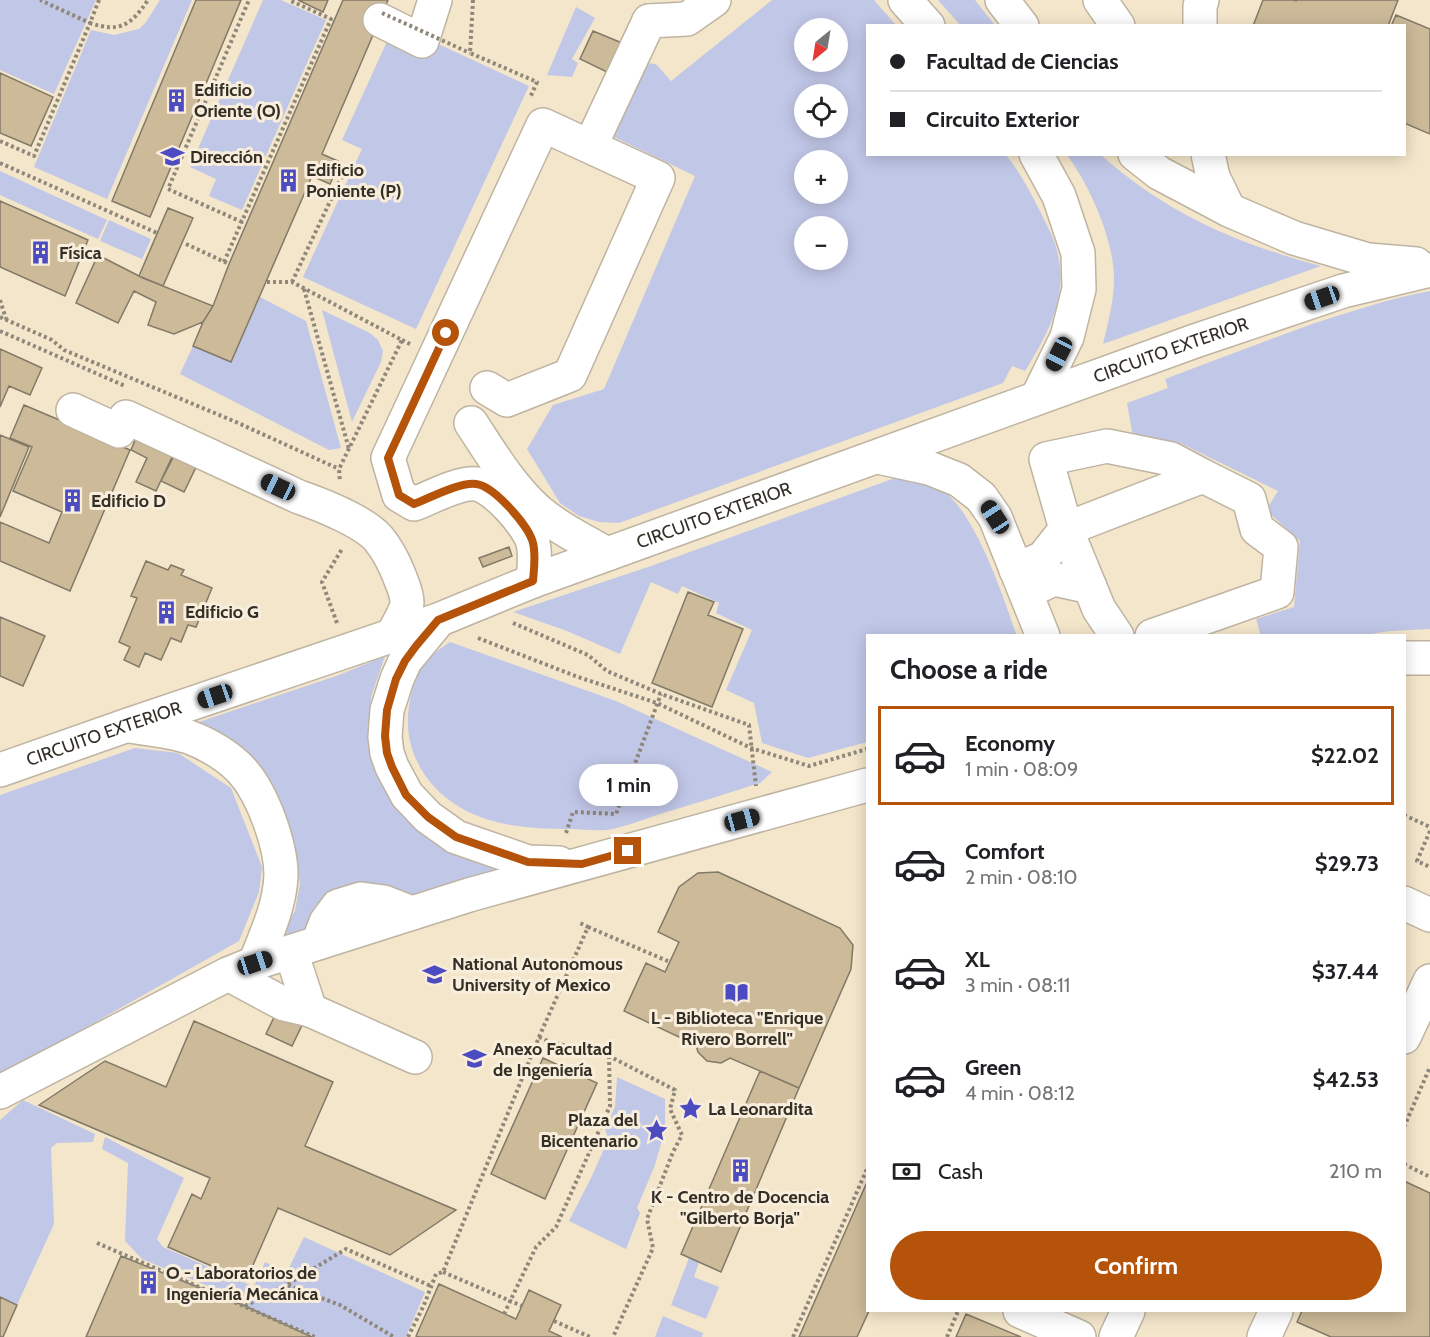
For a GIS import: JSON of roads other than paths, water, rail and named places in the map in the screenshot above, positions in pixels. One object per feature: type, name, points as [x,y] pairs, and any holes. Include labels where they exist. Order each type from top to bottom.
[{"type":"street","points":[[381,16],[422,41],[435,0]]},
{"type":"street","points":[[596,149],[595,136],[641,10],[687,20],[714,0]]},
{"type":"street","points":[[905,0],[926,24]]},
{"type":"street","points":[[1002,0],[1020,24]]},
{"type":"street","points":[[1100,0],[1117,24]]},
{"type":"street","points":[[487,388],[507,400],[570,375],[658,178],[543,125],[388,458],[399,495],[414,504],[456,487],[477,484],[500,497],[522,522],[533,542],[533,581]]},
{"type":"street","points":[[1037,156],[1059,196],[1078,252],[1079,289],[1067,338],[1037,398]]},
{"type":"street","points":[[1138,156],[1159,173],[1229,210],[1294,238],[1368,260],[1430,265]]},
{"type":"street","points":[[1208,156],[1213,177],[1229,210]]},
{"type":"street","name":"CIRCUITO EXTERIOR","points":[[0,770],[438,620],[533,581],[1195,341],[1343,291],[1430,270]]},
{"type":"street","points":[[73,410],[119,431],[126,417],[299,497],[320,504],[363,526],[377,537],[386,550],[403,586],[407,603],[392,636]]},
{"type":"street","points":[[471,423],[502,470],[536,509],[607,555]]},
{"type":"street","points":[[1116,634],[1099,609],[1066,529],[1046,459],[1107,446],[1171,459],[1249,499],[1257,529],[1281,547],[1277,592],[1158,634]]},
{"type":"street","points":[[877,457],[929,468],[959,480],[981,497],[995,517],[1042,634]]},
{"type":"street","points":[[1021,581],[1066,529],[1203,476]]},
{"type":"street","points":[[1021,581],[1054,579],[1090,587]]},
{"type":"street","points":[[438,620],[405,661],[396,679],[387,710],[385,736],[387,753],[406,795],[428,817],[456,837],[528,862],[582,864]]},
{"type":"street","points":[[1406,658],[1430,658]]},
{"type":"street","points":[[128,725],[189,737],[218,750],[243,772],[260,798],[275,838],[281,874],[276,912],[242,969]]},
{"type":"street","points":[[0,1092],[242,969],[304,947],[469,895],[866,785]]},
{"type":"street","points":[[833,795],[866,811]]},
{"type":"street","points":[[1406,904],[1430,915]]},
{"type":"street","points":[[304,947],[310,1010]]},
{"type":"street","points":[[242,969],[284,1004],[310,1010],[416,1057]]},
{"type":"street","points":[[1406,1032],[1430,981]]},
{"type":"street","points":[[1022,1312],[1079,1337]]},
{"type":"street","points":[[1116,1337],[1128,1312]]},
{"type":"street","points":[[1264,1337],[1276,1312]]},
{"type":"place","name":"Edificio Oriente (O)","points":[[176,100]]},
{"type":"place","name":"Dirección","points":[[172,157]]},
{"type":"place","name":"Edificio Poniente (P)","points":[[288,180]]},
{"type":"place","name":"Física","points":[[41,253]]},
{"type":"place","name":"Edificio D","points":[[73,501]]},
{"type":"place","name":"Edificio G","points":[[167,612]]},
{"type":"place","name":"National Autonomous University of Mexico","points":[[434,974]]},
{"type":"place","name":"L - Biblioteca \"Enrique Rivero Borrell\"","points":[[737,992]]},
{"type":"place","name":"Anexo Facultad de Ingeniería","points":[[475,1059]]},
{"type":"place","name":"La Leonardita","points":[[690,1109]]},
{"type":"place","name":"Plaza del Bicentenario","points":[[656,1130]]},
{"type":"place","name":"K - Centro de Docencia \"Gilberto Borja\"","points":[[740,1171]]},
{"type":"place","name":"O - Laboratorios de Ingeniería Mecánica","points":[[148,1283]]}]
